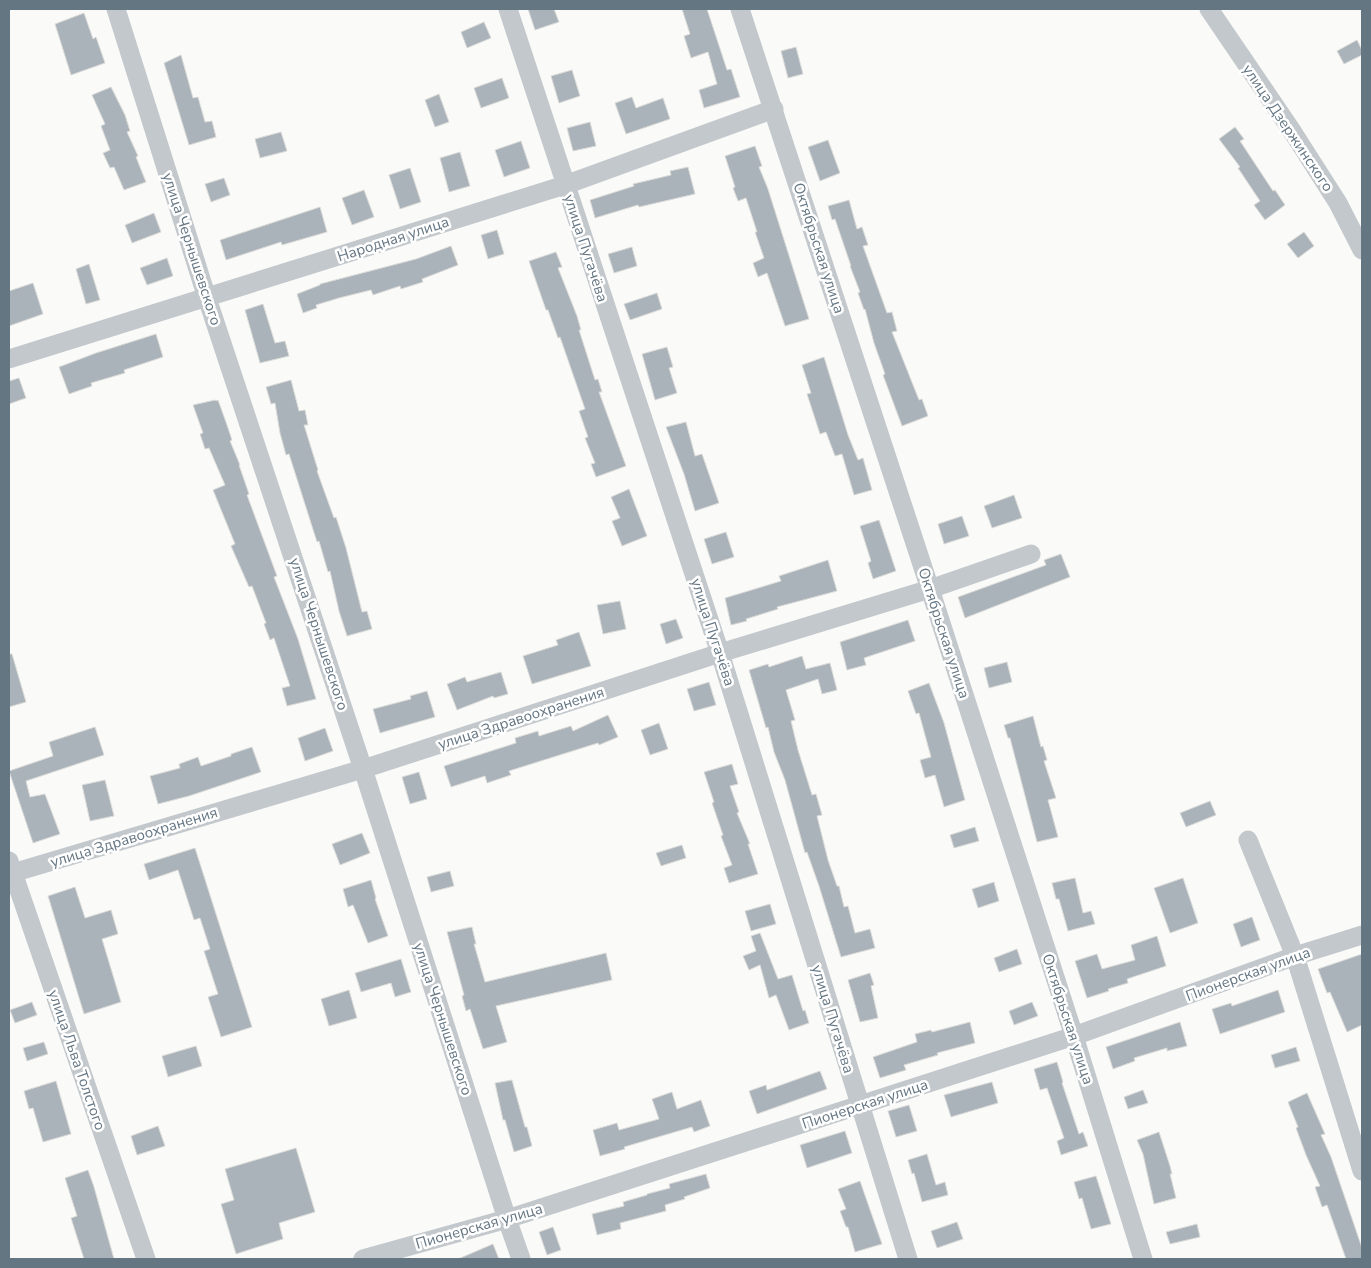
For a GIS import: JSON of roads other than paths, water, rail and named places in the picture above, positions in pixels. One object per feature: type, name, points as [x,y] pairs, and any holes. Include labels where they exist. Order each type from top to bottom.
[{"type":"street","name":"улица Чернышевского","points":[[116,9],[207,298],[364,769],[521,1259]]},
{"type":"street","name":"улица Пугачёва","points":[[508,9],[720,653],[908,1259]]},
{"type":"street","name":"Октябрьская улица","points":[[740,9],[930,589],[1074,1036],[1143,1259]]},
{"type":"street","name":"улица Дзержинского","points":[[1209,9],[1292,131],[1338,203],[1362,250]]},
{"type":"street","name":"Народная улица","points":[[9,359],[565,185],[774,109]]},
{"type":"street","name":"улица Здравоохранения","points":[[10,870],[364,769],[720,653],[930,589],[1031,554]]},
{"type":"street","points":[[1248,840],[1295,956],[1362,1170]]},
{"type":"street","name":"улица Льва Толстого","points":[[10,870],[146,1259]]},
{"type":"street","name":"Пионерская улица","points":[[363,1259],[507,1219],[1074,1036],[1295,956],[1362,935]]}]
